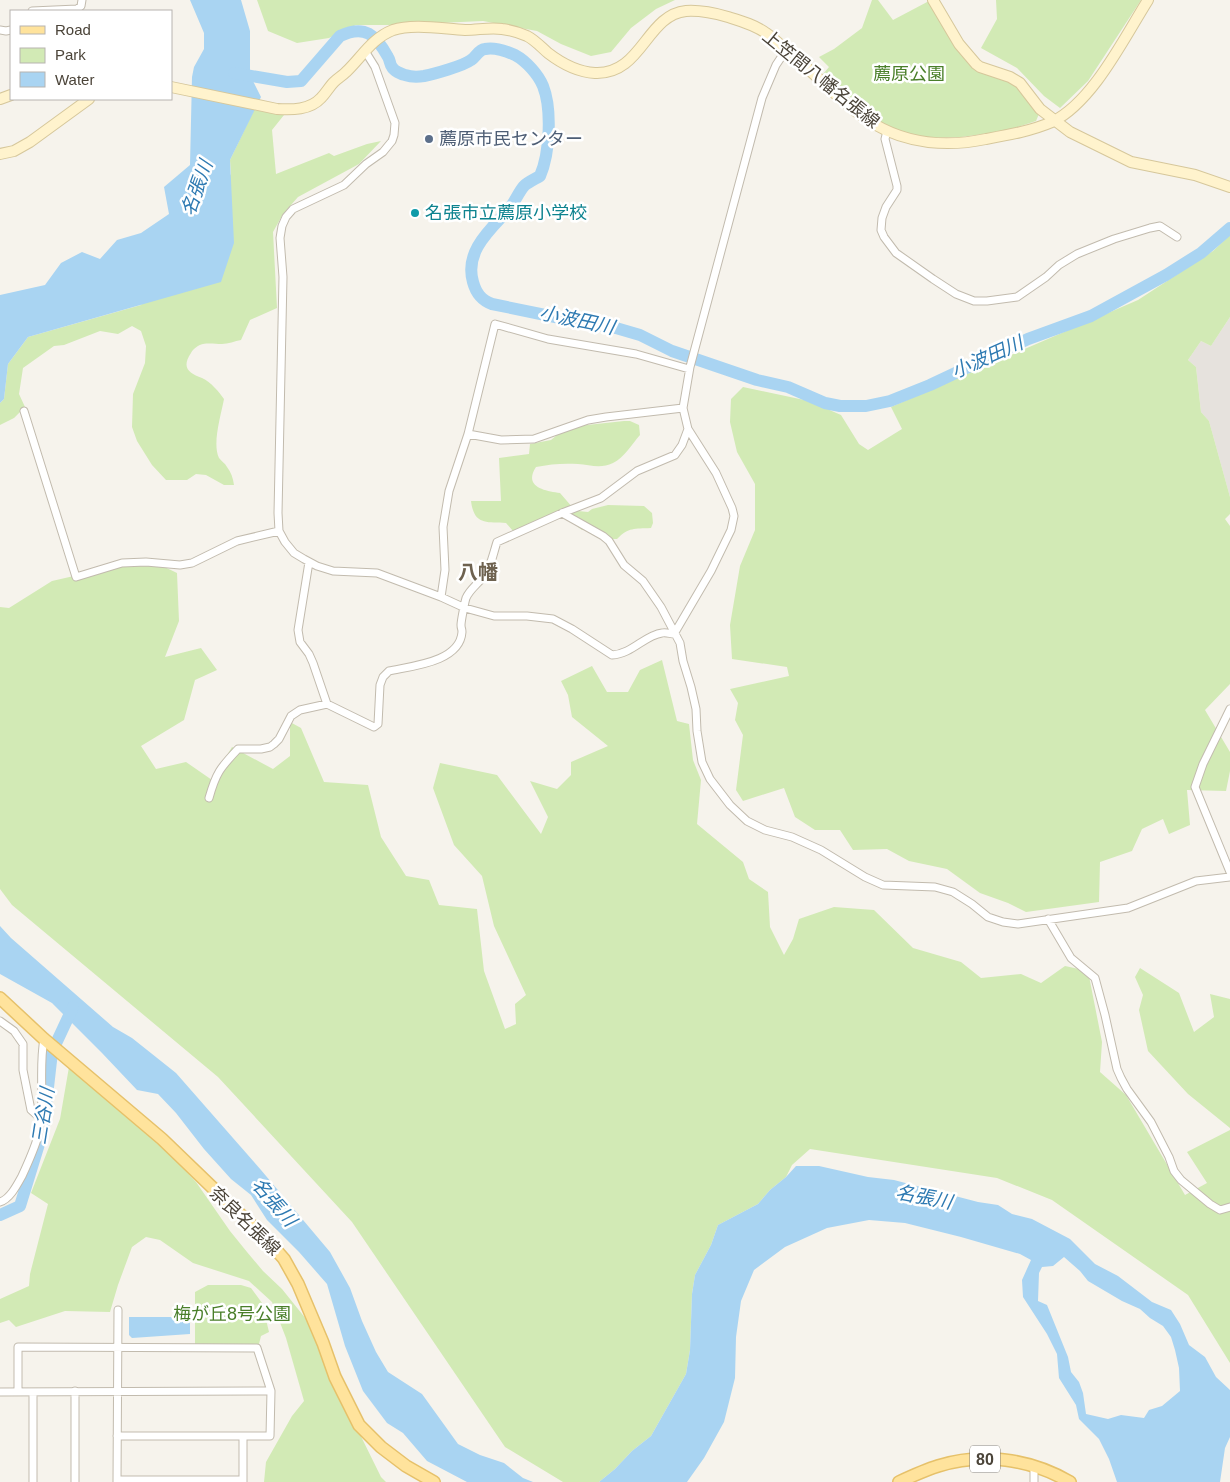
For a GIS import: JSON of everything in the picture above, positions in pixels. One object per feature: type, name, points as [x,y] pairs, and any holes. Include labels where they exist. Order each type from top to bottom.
[{"type":"main road","points":[[933,0],[959,44],[976,64],[1010,77],[1020,83],[1040,109],[1070,132],[1131,162],[1206,178],[1230,187]]},
{"type":"main road","name":"上笠間八幡名張線","points":[[172,87],[277,109],[294,110],[313,104],[321,98],[368,48],[384,35],[394,30],[413,27],[468,30],[502,29],[529,37],[557,59],[572,67],[598,73],[613,70],[626,63],[640,50],[653,31],[675,14],[683,11],[701,11],[729,18],[764,31],[859,113],[887,131],[920,141],[953,144],[976,141],[1041,126],[1054,121],[1069,111],[1094,84],[1148,0]]},
{"type":"main road","points":[[0,154],[14,151],[30,142],[88,100]]},
{"type":"main road","name":"奈良名張線","points":[[0,998],[47,1041],[162,1139],[270,1243],[284,1259],[298,1284],[335,1377],[359,1425],[381,1447],[406,1466],[434,1482]]},
{"type":"main road","name":"80","points":[[899,1482],[938,1466],[967,1459],[1005,1460],[1034,1466],[1047,1470],[1070,1482]]},
{"type":"street","points":[[54,10],[77,9],[81,6],[82,0]]},
{"type":"street","points":[[368,48],[395,123],[396,129],[392,141],[383,152],[366,164],[344,185],[300,205],[289,213],[284,221],[281,232],[283,276],[278,513],[279,531],[282,538],[294,553],[309,562],[333,571],[376,573],[441,596],[465,608],[494,616],[526,616],[553,619],[612,655],[632,649],[662,633],[674,634]]},
{"type":"street","points":[[674,634],[711,571],[731,530],[734,516],[716,473],[688,429],[683,408],[689,368],[696,340],[762,98],[776,65],[786,50]]},
{"type":"street","points":[[887,131],[885,139],[897,190],[886,207],[882,218],[881,230],[884,237],[896,253],[948,289],[967,299],[987,301],[1017,297],[1046,277],[1059,265],[1077,254],[1114,239],[1150,228],[1160,226],[1177,237]]},
{"type":"street","points":[[441,596],[445,570],[443,526],[449,491],[468,434],[495,324],[548,339],[636,354],[689,368]]},
{"type":"street","points":[[468,434],[502,440],[534,439],[588,420],[683,408]]},
{"type":"street","points":[[24,411],[76,577],[122,563],[146,562],[180,565],[192,563],[237,541],[279,531]]},
{"type":"street","points":[[209,798],[214,779],[221,767],[238,749],[270,747],[279,738],[291,716],[300,710],[327,704],[374,727],[378,724],[380,686],[383,676],[389,671],[440,659],[450,653],[456,646],[462,632],[461,624],[465,600],[471,589],[483,577],[497,542],[600,498],[637,471],[675,455],[688,429]]},
{"type":"street","points":[[562,513],[609,541],[624,565],[643,581],[661,606],[680,643],[696,709],[702,762],[710,779],[730,806],[747,821],[765,830],[792,837],[821,850],[865,877],[883,885],[936,887],[953,892],[988,917],[1018,924],[1128,908],[1196,881],[1230,877]]},
{"type":"street","points":[[309,562],[298,630],[300,642],[313,663],[327,704]]},
{"type":"street","points":[[1230,709],[1203,764],[1195,787],[1230,872]]},
{"type":"street","points":[[1048,920],[1071,958],[1095,978],[1121,1078],[1151,1122],[1174,1171],[1181,1180],[1210,1204],[1220,1210],[1230,1207]]},
{"type":"street","points":[[0,1020],[14,1032],[23,1044],[23,1070],[32,1110],[40,1118]]},
{"type":"street","points":[[0,1202],[4,1201],[17,1185],[38,1136],[42,1053],[47,1041]]},
{"type":"street","points":[[118,1310],[117,1481],[243,1481],[243,1436]]},
{"type":"street","points":[[18,1392],[18,1348],[257,1348],[271,1391],[270,1436],[117,1436]]},
{"type":"street","points":[[75,1391],[75,1482]]},
{"type":"street","points":[[0,1392],[271,1391]]},
{"type":"street","points":[[33,1392],[33,1482]]},
{"type":"street","points":[[1034,1466],[1034,1482]]},
{"type":"shaded area","points":[[1230,317],[1230,497],[1209,421],[1201,412],[1196,367],[1188,360],[1201,341],[1211,346]]},
{"type":"green space","points":[[257,0],[675,0],[656,9],[631,28],[611,52],[591,56],[561,44],[537,31],[483,21],[356,25],[329,38],[297,43],[268,31]]},
{"type":"green space","name":"薦原公園","points":[[872,0],[878,0],[893,20],[929,1],[958,45],[1017,86],[1039,114],[1036,121],[1005,131],[961,137],[930,138],[912,135],[884,125],[823,74],[829,67],[819,57],[834,49],[862,28]]},
{"type":"green space","points":[[996,0],[1141,0],[1088,81],[1060,108],[1044,96],[1017,68],[981,48],[997,19]]},
{"type":"green space","points":[[254,110],[284,115],[272,130],[276,174],[329,153],[334,156],[381,141],[359,164],[298,197],[283,214],[273,232],[277,308],[250,320],[241,340],[224,344],[198,346],[188,358],[187,366],[190,372],[209,382],[224,399],[216,445],[219,458],[230,471],[234,485],[224,485],[206,475],[196,474],[187,480],[166,480],[152,465],[137,441],[132,427],[133,394],[145,363],[146,346],[141,331],[132,326],[118,334],[100,331],[64,345],[54,346],[23,368],[19,394],[25,407],[14,418],[0,425],[0,403],[4,399],[8,364],[28,337],[141,305],[231,174],[230,160]]},
{"type":"green space","points":[[1230,235],[1230,317],[1211,346],[1201,341],[1188,360],[1196,367],[1201,412],[1209,421],[1230,497],[1230,514],[1225,519],[1230,526],[1230,684],[1205,710],[1230,752],[1230,771],[1226,791],[1187,790],[1190,825],[1169,834],[1163,819],[1142,829],[1132,851],[1100,862],[1099,902],[1026,912],[980,893],[947,869],[909,861],[887,849],[853,850],[840,830],[815,830],[795,817],[784,788],[743,801],[736,790],[743,735],[735,720],[738,703],[730,689],[789,676],[787,667],[732,659],[730,625],[740,566],[755,530],[755,484],[737,452],[730,422],[731,399],[743,387],[809,401],[841,415],[859,444],[868,450],[902,429],[891,407],[1138,300],[1213,251]]},
{"type":"green space","points":[[630,421],[639,425],[640,435],[617,461],[609,465],[600,466],[552,464],[536,467],[532,479],[542,489],[560,493],[578,511],[588,512],[592,509],[608,505],[644,506],[652,513],[653,523],[651,528],[632,529],[617,539],[612,539],[598,530],[582,530],[568,514],[513,531],[506,523],[482,521],[475,514],[471,501],[501,501],[499,458],[529,454],[530,444],[551,440],[562,431],[578,426]]},
{"type":"green space","points":[[148,559],[177,573],[179,621],[165,657],[201,648],[217,670],[195,680],[184,720],[141,746],[156,769],[186,762],[212,780],[232,747],[273,769],[290,756],[290,722],[301,728],[324,782],[368,785],[381,837],[406,876],[429,880],[439,905],[477,909],[484,971],[505,1029],[516,1024],[515,1004],[526,995],[494,926],[482,876],[454,845],[433,788],[440,763],[497,775],[541,834],[548,817],[530,781],[557,789],[571,775],[571,762],[608,746],[572,717],[568,695],[561,681],[592,666],[607,692],[628,692],[640,670],[662,660],[677,721],[689,724],[693,760],[701,780],[697,824],[743,862],[749,879],[768,892],[770,927],[784,955],[793,939],[799,919],[834,907],[874,910],[913,948],[961,962],[981,978],[1021,974],[1041,983],[1065,966],[1088,971],[1102,1042],[1100,1072],[1126,1095],[1185,1195],[1207,1183],[1187,1152],[1230,1130],[1230,1363],[1188,1295],[1052,1200],[997,1178],[810,1149],[792,1165],[786,1177],[770,1190],[758,1204],[718,1225],[711,1245],[695,1275],[692,1294],[690,1350],[686,1374],[651,1436],[599,1482],[563,1482],[505,1447],[352,1222],[218,1077],[12,905],[0,889],[0,607],[9,608],[52,581]]},
{"type":"green space","points":[[1140,968],[1179,993],[1194,1032],[1214,1017],[1210,994],[1230,999],[1230,1128],[1188,1094],[1148,1051],[1139,1010],[1143,995],[1135,977]]},
{"type":"green space","points":[[69,1067],[157,1140],[196,1182],[230,1231],[263,1271],[282,1289],[314,1329],[347,1408],[381,1477],[386,1482],[264,1482],[266,1462],[292,1416],[304,1401],[286,1338],[272,1302],[249,1281],[193,1263],[160,1240],[146,1237],[132,1247],[110,1312],[65,1311],[16,1327],[9,1320],[0,1323],[0,1299],[29,1286],[30,1274],[48,1204],[31,1193],[60,1119]]},
{"type":"green space","name":"梅が丘8号公園","points":[[208,1285],[241,1285],[251,1288],[262,1303],[269,1332],[261,1336],[259,1344],[195,1344],[195,1292]]},
{"type":"water","name":"名張川","points":[[190,0],[241,0],[250,31],[250,75],[261,97],[230,160],[234,243],[221,282],[28,337],[8,364],[4,399],[0,403],[0,295],[45,285],[61,263],[82,252],[100,259],[117,240],[141,233],[169,214],[164,187],[190,165],[192,77],[194,67],[204,49],[204,33]]},
{"type":"water","name":"名張川","points":[[0,926],[11,938],[113,1027],[132,1038],[176,1073],[261,1170],[330,1252],[350,1288],[376,1352],[388,1372],[422,1394],[458,1444],[480,1455],[504,1463],[523,1478],[533,1482],[467,1482],[427,1461],[403,1433],[387,1423],[363,1391],[345,1346],[327,1284],[267,1220],[251,1195],[231,1179],[158,1094],[137,1090],[52,1003],[0,974]]},
{"type":"water","name":"名張川","points":[[796,1166],[819,1166],[868,1177],[894,1180],[978,1202],[998,1205],[1012,1214],[1032,1219],[1070,1239],[1095,1264],[1118,1276],[1152,1302],[1171,1310],[1180,1324],[1189,1345],[1205,1357],[1216,1377],[1230,1390],[1230,1437],[1225,1448],[1220,1482],[1117,1482],[1109,1459],[1099,1439],[1079,1419],[1076,1405],[1059,1378],[1057,1354],[1047,1334],[1023,1297],[1022,1280],[1031,1260],[1020,1254],[905,1223],[869,1220],[827,1228],[785,1247],[754,1270],[741,1301],[736,1337],[735,1378],[724,1422],[704,1458],[687,1482],[599,1482],[651,1436],[686,1374],[690,1350],[692,1294],[695,1275],[711,1245],[718,1225],[758,1204],[770,1190]],"holes":[[[1064,1257],[1088,1281],[1140,1309],[1163,1326],[1171,1337],[1179,1368],[1180,1391],[1162,1406],[1149,1410],[1144,1418],[1121,1415],[1108,1419],[1086,1414],[1083,1393],[1079,1382],[1071,1372],[1068,1357],[1047,1305],[1038,1301],[1039,1273],[1042,1267],[1053,1266]]]},
{"type":"water","points":[[129,1317],[190,1317],[190,1334],[132,1338],[129,1335]]},
{"type":"waterway","name":"小波田川","points":[[234,73],[287,82],[301,81],[340,36],[356,31],[369,34],[374,38],[384,49],[393,68],[400,73],[410,76],[424,76],[455,67],[471,60],[485,49],[497,49],[515,55],[531,68],[543,86],[548,107],[548,143],[540,176],[524,186],[511,206],[481,241],[476,251],[472,260],[471,271],[477,293],[492,304],[616,328],[640,335],[672,351],[757,380],[788,387],[825,403],[840,406],[866,406],[890,401],[930,385],[1028,339],[1091,316],[1166,275],[1201,253],[1230,228]]},
{"type":"waterway","name":"三谷川","points":[[0,1215],[20,1206],[43,1131],[52,1052],[73,1007]]},
{"type":"place","name":"薦原市民センター","points":[[429,139]]},
{"type":"place","name":"名張市立薦原小学校","points":[[415,213]]},
{"type":"district","name":"八幡","points":[[478,572]]}]
